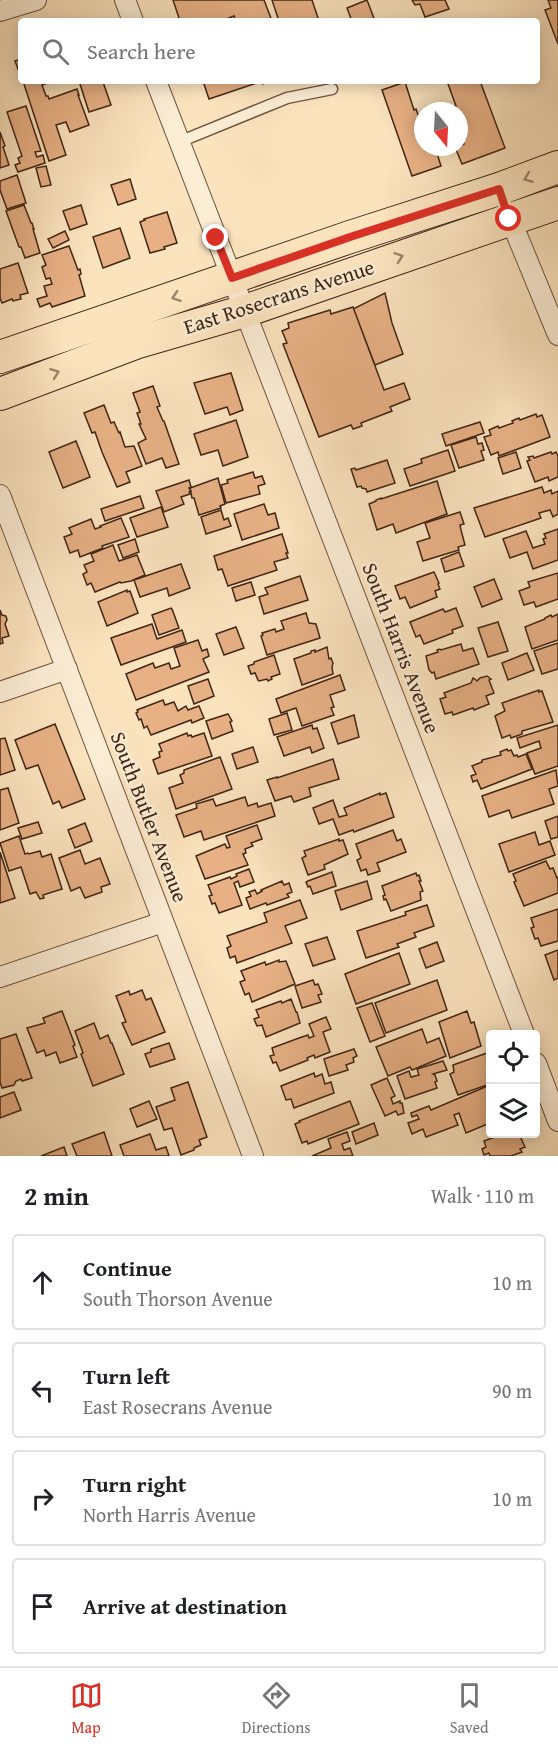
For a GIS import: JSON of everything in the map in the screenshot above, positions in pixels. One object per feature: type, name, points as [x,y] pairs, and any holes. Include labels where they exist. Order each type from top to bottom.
[{"type":"main road","name":"East Rosecrans Avenue","points":[[0,357],[350,237],[499,189],[558,167]]},
{"type":"main road","name":"East Rosecrans Avenue","points":[[0,394],[135,344],[245,311],[558,203]]},
{"type":"street","points":[[0,11],[36,0]]},
{"type":"street","points":[[125,0],[132,18]]},
{"type":"street","name":"South Harris Avenue","points":[[157,84],[522,1030]]},
{"type":"street","points":[[499,189],[509,219],[558,335]]},
{"type":"street","name":"South Butler Avenue","points":[[0,495],[11,534],[67,669],[253,1156]]},
{"type":"street","points":[[0,692],[67,669]]},
{"type":"street","points":[[0,977],[163,922]]},
{"type":"street","points":[[540,1074],[558,1121]]},
{"type":"lane","points":[[179,142],[287,98],[332,89]]},
{"type":"building","points":[[173,0],[264,0],[271,18],[235,18],[234,16],[229,18],[179,18]]},
{"type":"building","points":[[272,0],[312,0],[318,18],[278,18]]},
{"type":"building","points":[[367,0],[374,18],[351,18],[347,8]]},
{"type":"building","points":[[412,0],[445,0],[449,9],[425,17],[420,4],[415,5]]},
{"type":"building","points":[[548,0],[558,0],[558,44],[545,10],[551,8]]},
{"type":"building","points":[[24,84],[45,84],[42,85],[49,99],[77,89],[89,125],[70,132],[66,122],[56,125],[66,155],[49,161]]},
{"type":"building","points":[[80,84],[104,84],[111,105],[89,112]]},
{"type":"building","points":[[204,84],[254,84],[209,99]]},
{"type":"building","points":[[399,84],[406,84],[414,110],[414,156],[438,156],[441,166],[412,176],[382,90]]},
{"type":"building","points":[[448,84],[481,84],[505,148],[462,164],[459,156],[468,156],[468,102],[455,102]]},
{"type":"building","points":[[26,106],[41,151],[35,152],[37,157],[43,155],[45,163],[18,172],[15,165],[20,163],[18,158],[22,156],[7,112]]},
{"type":"building","points":[[0,132],[9,165],[0,168]]},
{"type":"building","points":[[46,166],[51,185],[41,187],[36,168]]},
{"type":"building","points":[[17,175],[26,203],[7,209],[0,190],[0,181]]},
{"type":"building","points":[[130,179],[136,199],[118,205],[111,185]]},
{"type":"building","points":[[24,205],[34,229],[40,253],[25,258],[6,211]]},
{"type":"building","points":[[81,205],[87,224],[70,230],[63,211]]},
{"type":"building","points":[[167,212],[177,243],[150,253],[140,222]]},
{"type":"building","points":[[120,228],[130,258],[103,268],[93,237]]},
{"type":"building","points":[[65,231],[69,240],[53,248],[48,239]]},
{"type":"building","points":[[69,246],[78,270],[80,269],[81,274],[79,275],[85,296],[52,307],[50,303],[40,307],[37,299],[47,296],[44,286],[52,284],[50,278],[46,279],[42,267],[46,265],[42,255]]},
{"type":"building","points":[[18,263],[28,293],[20,295],[21,299],[13,301],[12,299],[2,303],[0,269]]},
{"type":"building","points":[[385,293],[403,354],[375,365],[353,309]]},
{"type":"building","points":[[353,307],[384,390],[404,383],[410,399],[390,407],[392,411],[361,423],[362,426],[353,429],[351,425],[319,437],[283,344],[287,343],[282,331],[289,328],[288,323],[330,310],[331,314]]},
{"type":"building","points":[[231,373],[243,410],[230,415],[227,407],[205,414],[194,383]]},
{"type":"building","points":[[153,386],[160,406],[157,407],[179,464],[166,468],[162,458],[146,464],[138,443],[146,439],[139,424],[141,424],[137,413],[140,412],[133,393]]},
{"type":"building","points":[[104,405],[111,423],[114,422],[120,432],[125,447],[134,446],[142,466],[126,472],[130,482],[117,487],[95,432],[92,433],[84,413]]},
{"type":"building","points":[[536,414],[537,417],[542,415],[550,437],[499,456],[498,452],[491,455],[484,437],[491,435],[489,430]]},
{"type":"building","points":[[236,420],[248,457],[223,466],[218,450],[201,455],[194,434]]},
{"type":"building","points":[[480,422],[484,433],[446,446],[442,434]]},
{"type":"building","points":[[476,437],[478,444],[482,443],[484,450],[481,451],[484,460],[459,468],[451,445]]},
{"type":"building","points":[[76,441],[90,477],[63,488],[49,452]]},
{"type":"building","points":[[448,450],[455,471],[410,486],[404,469],[422,463],[421,459]]},
{"type":"building","points":[[516,452],[521,468],[503,474],[498,458]]},
{"type":"building","points":[[551,452],[552,454],[556,452],[558,456],[558,477],[549,481],[548,477],[535,482],[527,461],[530,460],[528,457],[533,456],[534,458]]},
{"type":"building","points":[[387,460],[395,483],[367,492],[361,486],[357,487],[351,469],[356,470]]},
{"type":"building","points":[[253,472],[255,478],[262,476],[265,484],[258,486],[260,494],[226,503],[221,485],[228,483],[227,480]]},
{"type":"building","points":[[218,478],[225,504],[220,506],[221,508],[199,515],[190,488]]},
{"type":"building","points":[[189,480],[190,494],[181,497],[184,504],[164,512],[156,491]]},
{"type":"building","points":[[437,481],[447,514],[396,533],[393,524],[377,530],[369,504],[381,498]]},
{"type":"building","points":[[542,487],[544,493],[551,490],[552,494],[558,491],[558,514],[553,517],[550,510],[539,513],[541,518],[485,537],[474,508]]},
{"type":"building","points":[[140,496],[144,508],[105,521],[101,509]]},
{"type":"building","points":[[264,504],[268,515],[275,513],[279,528],[242,540],[234,514]]},
{"type":"building","points":[[161,507],[168,527],[137,537],[130,518]]},
{"type":"building","points":[[221,510],[224,520],[228,518],[231,526],[206,534],[201,517]]},
{"type":"building","points":[[460,512],[464,524],[460,525],[465,545],[458,547],[459,550],[423,561],[417,542],[430,538],[425,523]]},
{"type":"building","points":[[121,518],[129,537],[102,546],[103,548],[80,557],[78,550],[70,553],[64,537],[72,534],[69,528],[91,519],[95,529]]},
{"type":"building","points":[[558,529],[558,560],[533,569],[527,552],[510,558],[503,539],[526,531],[533,548],[545,544],[544,534]]},
{"type":"building","points":[[282,534],[288,558],[274,562],[277,570],[228,586],[222,569],[218,570],[214,556]]},
{"type":"building","points":[[135,539],[139,552],[123,558],[118,545]]},
{"type":"building","points":[[113,545],[119,561],[137,555],[145,575],[95,592],[91,583],[87,585],[83,574],[87,572],[84,565],[94,561],[91,554]]},
{"type":"building","points":[[459,552],[464,566],[445,572],[441,559]]},
{"type":"building","points":[[181,564],[190,588],[169,596],[167,588],[140,597],[134,580]]},
{"type":"building","points":[[434,572],[440,589],[435,591],[437,597],[410,608],[405,597],[400,599],[395,586]]},
{"type":"building","points":[[558,573],[558,599],[536,607],[534,602],[524,605],[519,591],[530,587],[528,582]]},
{"type":"building","points":[[300,576],[308,600],[264,614],[259,597],[268,594],[265,588]]},
{"type":"building","points":[[494,579],[502,599],[482,607],[474,587]]},
{"type":"building","points":[[251,582],[255,595],[236,601],[232,588]]},
{"type":"building","points":[[127,590],[127,592],[130,591],[138,613],[107,626],[98,602]]},
{"type":"building","points":[[171,608],[179,628],[159,635],[152,615]]},
{"type":"building","points":[[456,608],[463,626],[452,630],[453,633],[424,644],[420,635],[416,637],[410,622],[443,609],[445,612]]},
{"type":"building","points":[[0,610],[2,615],[6,616],[5,624],[9,636],[2,638],[3,643],[0,644]]},
{"type":"building","points":[[306,613],[309,623],[316,624],[320,638],[267,655],[262,633],[284,629],[281,621]]},
{"type":"building","points":[[558,614],[558,640],[532,649],[525,627]]},
{"type":"building","points":[[498,622],[508,651],[488,657],[478,628]]},
{"type":"building","points":[[152,624],[157,639],[182,630],[186,642],[121,665],[111,638]]},
{"type":"building","points":[[236,627],[244,648],[224,655],[216,634]]},
{"type":"building","points":[[198,640],[202,651],[207,649],[209,656],[203,659],[209,672],[136,700],[126,674],[153,663],[155,668],[169,663],[171,669],[180,666],[174,648]]},
{"type":"building","points":[[558,643],[558,669],[542,674],[534,651]]},
{"type":"building","points":[[461,644],[463,651],[473,648],[479,664],[436,679],[434,672],[429,670],[426,656],[438,652],[437,650]]},
{"type":"building","points":[[327,647],[329,659],[331,658],[333,663],[333,674],[302,685],[294,659]]},
{"type":"building","points":[[527,653],[534,670],[508,680],[502,663]]},
{"type":"building","points":[[274,655],[280,674],[271,677],[272,679],[268,681],[267,679],[259,681],[255,673],[251,674],[248,666]]},
{"type":"building","points":[[340,675],[345,690],[330,695],[334,715],[302,726],[296,708],[281,713],[276,699]]},
{"type":"building","points":[[487,676],[491,679],[489,680],[494,693],[486,696],[489,704],[453,715],[452,712],[445,714],[440,699],[446,697],[444,693],[471,683],[473,678],[477,681]]},
{"type":"building","points":[[208,679],[214,696],[194,704],[188,686]]},
{"type":"building","points":[[539,690],[539,692],[542,691],[553,722],[522,731],[522,734],[511,738],[510,735],[502,738],[495,716],[505,711],[502,703]]},
{"type":"building","points":[[163,700],[165,705],[174,702],[178,711],[186,706],[188,710],[199,706],[204,718],[192,723],[191,720],[151,735],[147,726],[144,728],[141,719],[139,720],[137,710]]},
{"type":"building","points":[[287,713],[292,730],[274,735],[269,719]]},
{"type":"building","points":[[228,714],[232,721],[230,722],[233,731],[212,739],[206,721]]},
{"type":"building","points":[[354,715],[359,737],[338,744],[331,723]]},
{"type":"building","points":[[55,724],[85,799],[62,808],[59,801],[53,804],[38,765],[26,769],[15,740]]},
{"type":"building","points":[[312,725],[313,729],[317,728],[324,748],[312,753],[310,747],[284,756],[277,737]]},
{"type":"building","points":[[558,725],[558,766],[535,774],[527,753],[541,748],[539,741],[520,748],[517,738]]},
{"type":"building","points":[[187,733],[192,737],[204,733],[212,756],[158,774],[153,760],[160,757],[159,752],[162,751],[159,744]]},
{"type":"building","points":[[5,738],[15,770],[0,775],[0,739]]},
{"type":"building","points":[[253,747],[258,762],[237,769],[232,754]]},
{"type":"building","points":[[511,750],[514,756],[526,754],[532,769],[481,789],[477,780],[473,782],[471,776],[476,774],[472,766],[482,760],[501,755],[500,752]]},
{"type":"building","points":[[220,757],[232,789],[176,809],[169,788],[183,783],[180,775],[184,773],[184,770]]},
{"type":"building","points":[[333,759],[339,779],[309,788],[311,796],[294,802],[291,796],[275,801],[267,780]]},
{"type":"building","points":[[556,770],[558,786],[549,789],[554,804],[512,818],[509,810],[489,817],[482,796]]},
{"type":"building","points":[[8,788],[19,823],[0,830],[0,790]]},
{"type":"building","points":[[380,793],[380,795],[386,793],[394,817],[354,832],[353,830],[339,835],[333,819],[319,824],[313,808],[333,800],[339,817],[347,815],[344,808]]},
{"type":"building","points":[[245,797],[248,806],[257,803],[258,807],[271,803],[275,816],[204,840],[201,831],[184,837],[176,815],[197,808],[196,804],[213,799],[216,806]]},
{"type":"building","points":[[558,816],[558,837],[551,839],[545,821]]},
{"type":"building","points":[[38,822],[42,833],[22,839],[18,828]]},
{"type":"building","points":[[85,823],[92,841],[75,848],[68,830]]},
{"type":"building","points":[[257,825],[262,839],[251,843],[253,846],[245,849],[246,853],[243,854],[248,865],[205,879],[196,856],[225,844],[227,848],[230,847],[226,836]]},
{"type":"building","points":[[393,830],[397,841],[401,839],[406,852],[377,863],[380,871],[368,875],[366,869],[361,871],[357,860],[361,858],[356,844]]},
{"type":"building","points":[[535,832],[539,845],[550,841],[555,855],[509,872],[499,844]]},
{"type":"building","points":[[19,836],[25,854],[40,851],[42,857],[51,854],[62,889],[43,895],[44,898],[40,899],[36,892],[30,894],[21,867],[9,871],[0,843]]},
{"type":"building","points":[[339,839],[339,841],[343,840],[348,854],[324,865],[325,869],[308,875],[302,858],[306,856],[304,851]]},
{"type":"building","points":[[80,850],[85,864],[100,858],[110,884],[101,887],[102,892],[85,898],[80,887],[71,891],[59,858]]},
{"type":"building","points":[[0,852],[15,898],[0,903]]},
{"type":"building","points":[[546,861],[558,877],[558,893],[524,906],[513,874]]},
{"type":"building","points":[[249,869],[254,882],[240,887],[238,881],[234,883],[242,905],[219,913],[215,903],[212,904],[209,896],[212,895],[208,885],[230,877],[231,879],[237,876],[236,874]]},
{"type":"building","points":[[332,872],[336,886],[313,894],[306,882]]},
{"type":"building","points":[[416,873],[417,876],[419,875],[423,891],[420,892],[421,900],[391,911],[386,899],[384,900],[382,886]]},
{"type":"building","points":[[282,881],[284,885],[289,883],[292,892],[287,894],[289,897],[250,909],[246,898],[251,896],[249,892],[255,890],[257,894]]},
{"type":"building","points":[[367,881],[372,899],[341,910],[335,891]]},
{"type":"building","points":[[300,900],[307,918],[285,926],[292,943],[237,963],[235,956],[230,958],[227,948],[231,946],[227,936],[267,922],[264,913]]},
{"type":"building","points":[[427,905],[434,926],[414,933],[416,937],[397,944],[399,947],[366,958],[357,931],[406,915],[405,912]]},
{"type":"building","points":[[558,909],[558,941],[541,946],[538,938],[535,939],[531,928],[534,927],[531,918]]},
{"type":"building","points":[[327,937],[335,959],[313,966],[305,944]]},
{"type":"building","points":[[437,942],[444,961],[426,968],[419,949]]},
{"type":"building","points":[[558,950],[558,978],[554,980],[545,955]]},
{"type":"building","points":[[399,953],[410,984],[356,1004],[345,974]]},
{"type":"building","points":[[279,960],[279,962],[286,961],[295,984],[252,1002],[249,993],[245,995],[240,982],[245,980],[241,971],[265,962],[266,965]]},
{"type":"building","points":[[313,980],[315,985],[318,984],[322,994],[318,995],[321,1002],[302,1008],[295,986]]},
{"type":"building","points":[[437,980],[447,1010],[386,1033],[375,1003]]},
{"type":"building","points":[[142,990],[146,1000],[151,998],[165,1032],[132,1045],[122,1023],[126,1022],[116,996],[129,991],[130,995]]},
{"type":"building","points":[[291,999],[300,1023],[266,1037],[262,1025],[257,1026],[254,1019],[259,1017],[256,1010]]},
{"type":"building","points":[[372,1003],[385,1036],[370,1042],[357,1008]]},
{"type":"building","points":[[62,1011],[75,1045],[73,1046],[77,1057],[60,1063],[56,1052],[46,1056],[44,1050],[37,1053],[27,1028],[45,1023],[43,1018]]},
{"type":"building","points":[[467,1011],[471,1023],[474,1022],[481,1046],[450,1058],[439,1022]]},
{"type":"building","points":[[326,1017],[331,1029],[323,1032],[330,1052],[315,1058],[314,1055],[307,1058],[308,1060],[280,1071],[270,1056],[274,1055],[272,1048],[308,1035],[309,1038],[314,1036],[309,1024]]},
{"type":"building","points":[[94,1023],[100,1039],[108,1035],[124,1074],[93,1086],[75,1031]]},
{"type":"building","points":[[422,1029],[427,1043],[439,1038],[446,1056],[412,1070],[410,1067],[388,1076],[376,1047]]},
{"type":"building","points":[[16,1034],[32,1078],[22,1081],[21,1079],[14,1085],[2,1088],[0,1039]]},
{"type":"building","points":[[169,1043],[175,1059],[150,1067],[145,1054],[151,1052],[151,1049]]},
{"type":"building","points":[[354,1049],[357,1056],[353,1058],[354,1062],[346,1065],[348,1070],[329,1076],[324,1059]]},
{"type":"building","points":[[486,1053],[486,1085],[458,1095],[450,1074],[454,1072],[453,1065]]},
{"type":"building","points":[[443,1061],[447,1070],[433,1074],[437,1081],[435,1082],[437,1088],[405,1099],[397,1076],[409,1071],[411,1077],[419,1075],[417,1069]]},
{"type":"building","points":[[314,1073],[315,1077],[322,1074],[325,1084],[331,1082],[334,1093],[294,1108],[291,1099],[286,1100],[281,1086]]},
{"type":"building","points":[[387,1078],[395,1096],[391,1098],[393,1104],[400,1101],[404,1113],[398,1115],[396,1111],[385,1116],[371,1085]]},
{"type":"building","points":[[188,1082],[207,1137],[199,1140],[201,1145],[194,1150],[181,1155],[172,1128],[164,1130],[156,1107],[175,1100],[171,1088]]},
{"type":"building","points":[[486,1087],[486,1125],[466,1133],[459,1113],[454,1115],[458,1125],[426,1137],[423,1129],[412,1134],[408,1123],[419,1119],[417,1115],[412,1117],[411,1113],[429,1106],[431,1110]]},
{"type":"building","points":[[14,1092],[21,1110],[0,1118],[0,1097]]},
{"type":"building","points":[[149,1101],[157,1119],[137,1127],[130,1109]]},
{"type":"building","points":[[350,1101],[359,1124],[308,1144],[307,1141],[302,1143],[295,1124]]},
{"type":"building","points":[[374,1123],[378,1135],[356,1144],[352,1132]]},
{"type":"building","points":[[104,1132],[112,1156],[77,1156],[72,1144]]},
{"type":"building","points":[[347,1132],[350,1141],[342,1144],[344,1150],[350,1148],[353,1156],[312,1156],[331,1148],[328,1139]]},
{"type":"building","points":[[150,1134],[156,1150],[166,1147],[169,1156],[124,1156],[120,1145]]},
{"type":"building","points":[[492,1138],[521,1138],[525,1147],[520,1149],[522,1152],[511,1156],[490,1156],[489,1153],[484,1155],[482,1149],[486,1147],[484,1141]]},
{"type":"building","points":[[64,1147],[67,1156],[41,1156]]},
{"type":"route","points":[[216,238],[232,278],[499,189],[509,219]]}]
